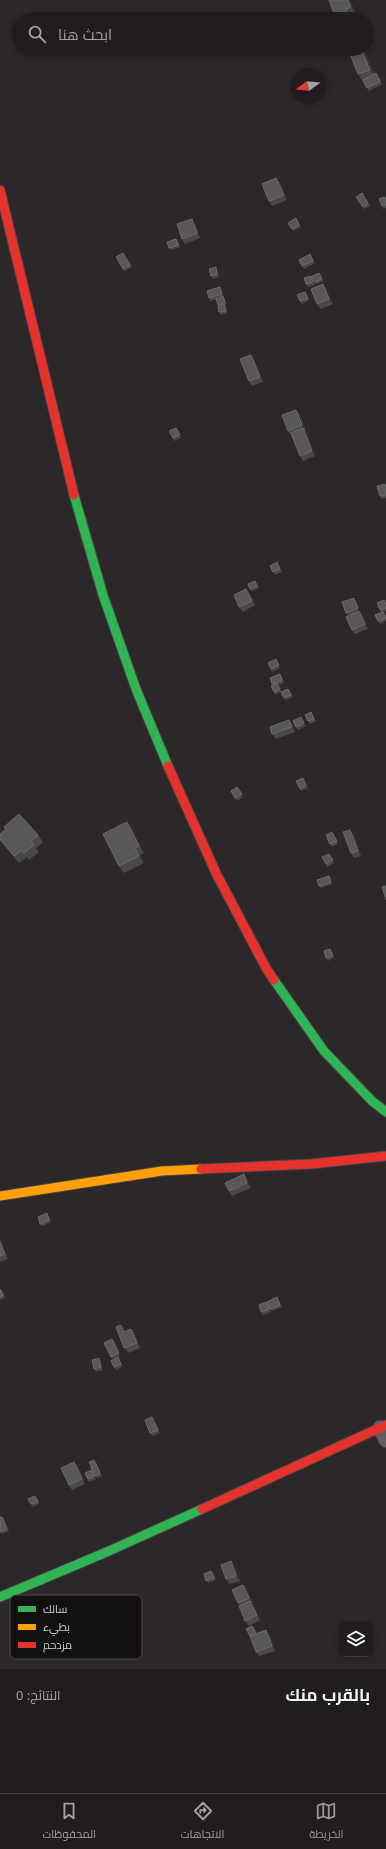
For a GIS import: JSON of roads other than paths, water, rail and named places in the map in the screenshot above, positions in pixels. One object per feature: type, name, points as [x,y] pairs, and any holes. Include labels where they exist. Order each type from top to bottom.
[{"type":"main road","points":[[0,190],[71,484],[103,595],[136,689],[166,761],[216,874],[266,968],[324,1051],[372,1101],[386,1112]]},
{"type":"main road","points":[[0,1196],[162,1171],[311,1164],[386,1156]]},
{"type":"main road","points":[[0,1596],[116,1548],[384,1431]]}]
